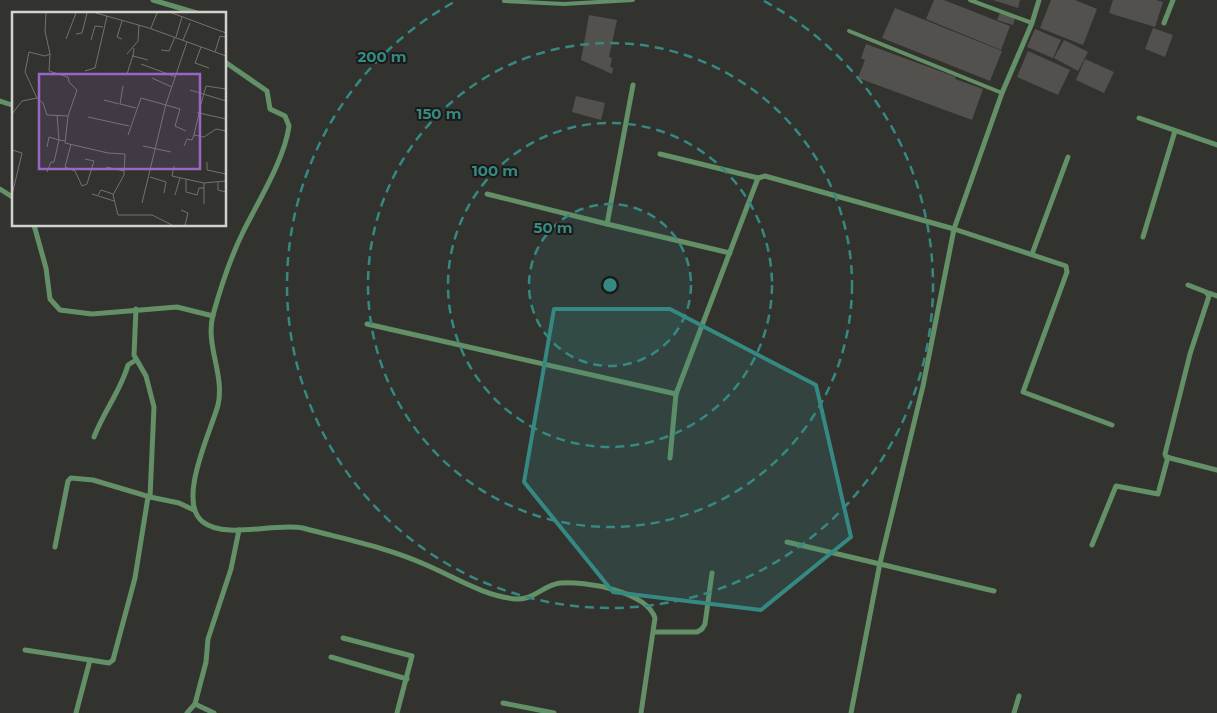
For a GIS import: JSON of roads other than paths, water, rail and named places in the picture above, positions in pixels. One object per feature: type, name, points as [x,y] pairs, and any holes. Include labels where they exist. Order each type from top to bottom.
[{"type":"street","points":[[153,0],[193,12]]},
{"type":"street","points":[[851,713],[880,563],[923,386],[954,229],[1002,93],[1032,23],[1039,0]]},
{"type":"street","points":[[1164,23],[1173,0]]},
{"type":"street","points":[[194,510],[193,500],[202,449],[218,403],[219,386],[210,340],[213,316],[235,251],[266,187],[289,126],[285,116],[270,109],[267,91],[226,63]]},
{"type":"street","points":[[607,224],[633,85]]},
{"type":"street","points":[[0,101],[12,105]]},
{"type":"street","points":[[1138,118],[1217,146]]},
{"type":"street","points":[[1143,237],[1175,131]]},
{"type":"street","points":[[660,154],[758,178],[765,176],[954,229],[1066,266],[1068,270],[1023,392],[1112,425]]},
{"type":"street","points":[[1032,254],[1068,157]]},
{"type":"street","points":[[670,458],[676,394],[758,178]]},
{"type":"street","points":[[0,189],[12,197]]},
{"type":"street","points":[[487,194],[730,253]]},
{"type":"street","points":[[34,226],[46,268],[50,299],[53,305],[69,312],[92,314],[177,307],[213,316]]},
{"type":"street","points":[[1188,285],[1217,296]]},
{"type":"street","points":[[1208,293],[1165,454],[1168,457],[1217,470]]},
{"type":"street","points":[[26,650],[109,663],[113,660],[135,578],[149,497],[154,407],[146,376],[136,360],[133,347],[136,310]]},
{"type":"street","points":[[367,324],[676,394]]},
{"type":"street","points":[[94,437],[103,414],[124,380],[128,364],[136,360]]},
{"type":"street","points":[[1092,545],[1116,486],[1156,495],[1160,491],[1168,457]]},
{"type":"street","points":[[55,547],[70,478],[93,480],[149,497],[179,503],[194,510],[205,524],[239,530],[288,526],[303,528],[402,556],[489,592],[516,599],[525,598],[560,583],[620,592],[646,603],[652,610],[655,618],[641,713]]},
{"type":"street","points":[[187,713],[195,704],[206,662],[208,639],[231,569],[239,530]]},
{"type":"street","points":[[786,542],[994,591]]},
{"type":"street","points":[[654,632],[697,632],[702,629],[705,624],[712,573]]},
{"type":"street","points":[[343,638],[412,656],[397,713]]},
{"type":"street","points":[[331,658],[407,679]]},
{"type":"street","points":[[76,713],[90,660]]},
{"type":"street","points":[[1014,713],[1019,696]]},
{"type":"street","points":[[503,703],[554,713]]},
{"type":"street","points":[[195,704],[214,713]]},
{"type":"lane","points":[[504,1],[564,4],[632,0]]},
{"type":"lane","points":[[970,0],[1032,23]]},
{"type":"lane","points":[[849,31],[1002,93]]}]
